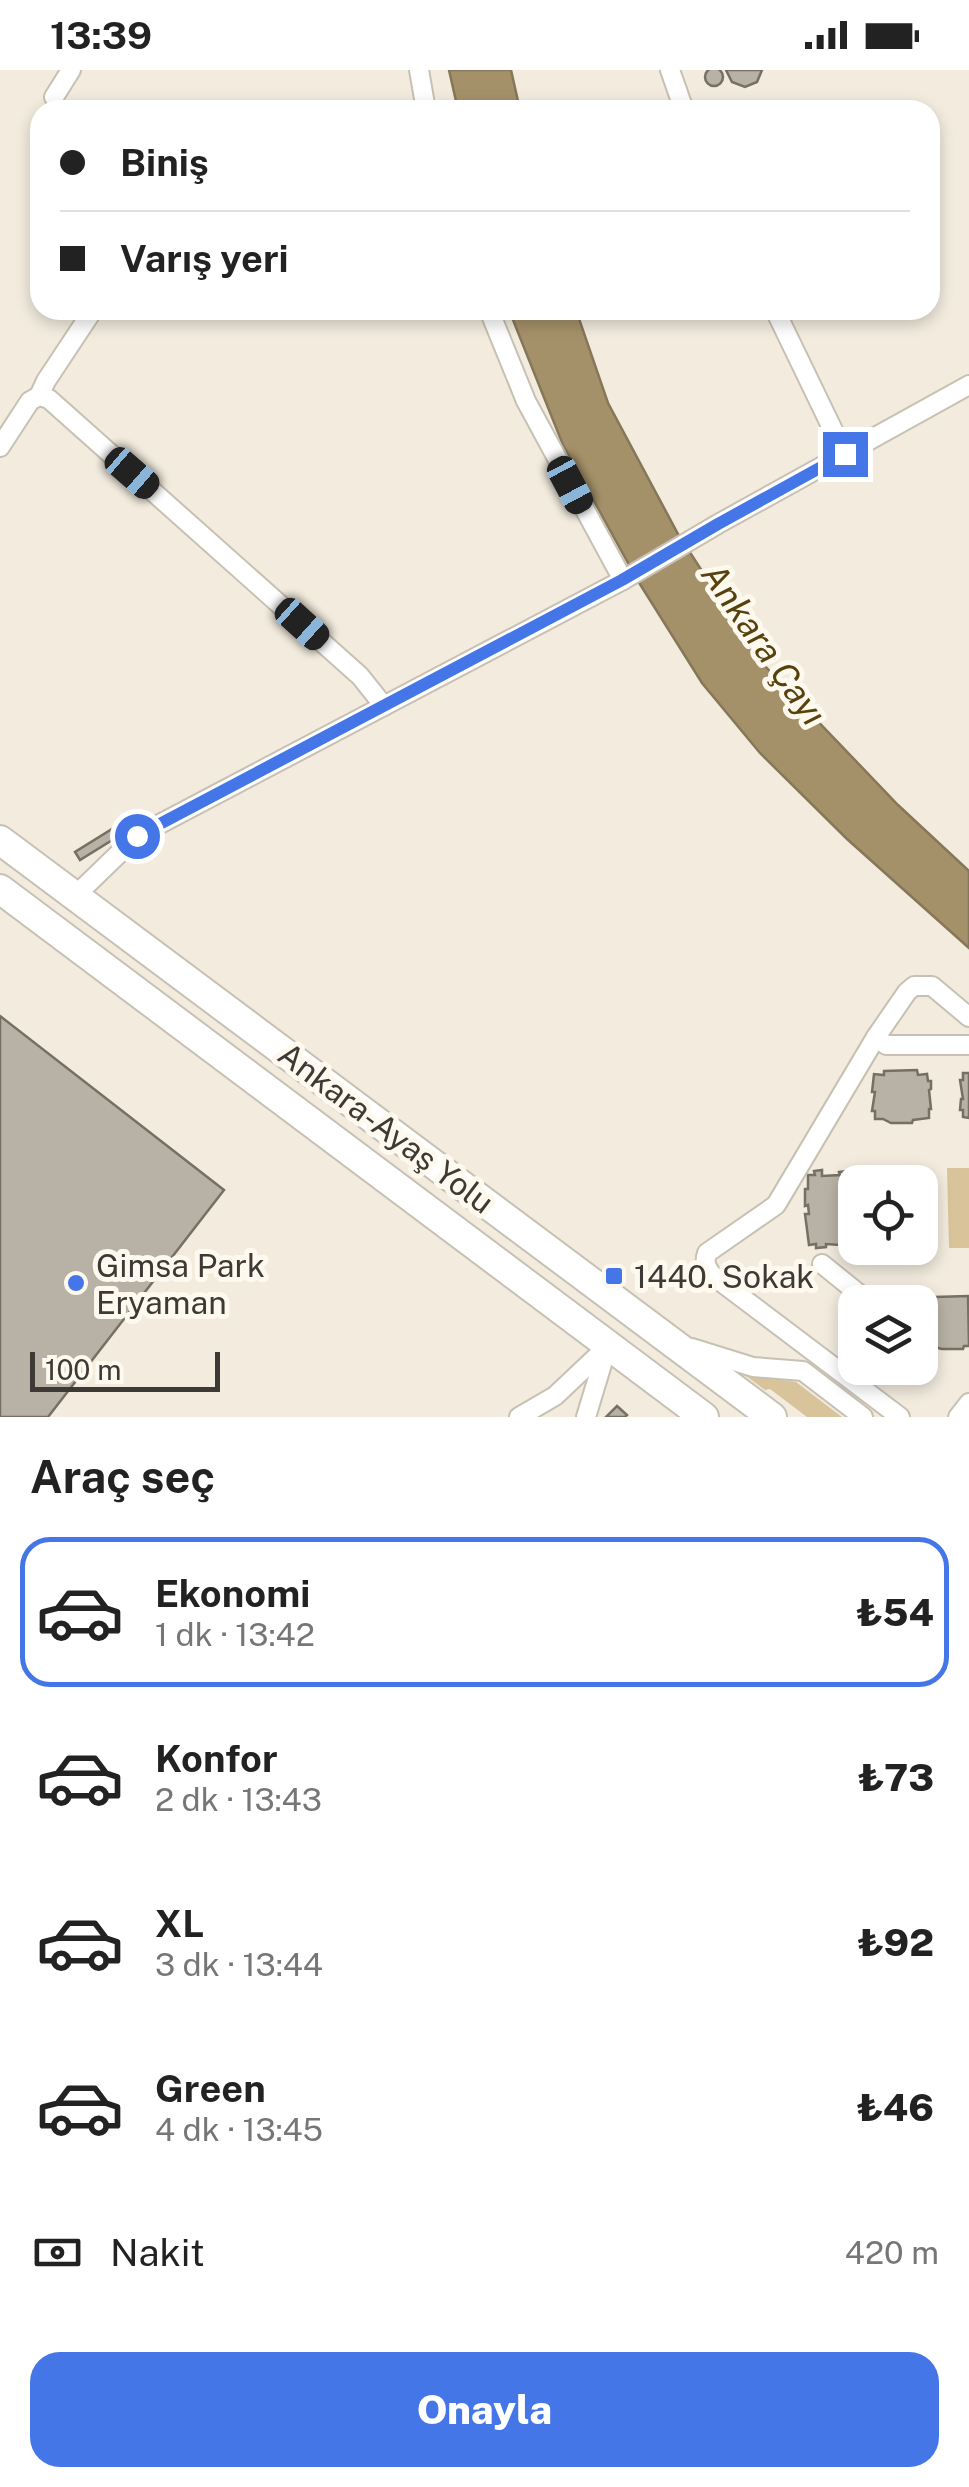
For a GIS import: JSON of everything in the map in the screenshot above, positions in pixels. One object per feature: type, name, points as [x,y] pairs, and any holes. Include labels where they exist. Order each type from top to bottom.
[{"type":"highway","name":"Ankara-Ayaş Yolu","points":[[0,840],[772,1417]]},
{"type":"highway","name":"Ankara-Ayaş Yolu","points":[[0,889],[703,1417]]},
{"type":"street","points":[[54,96],[71,70]]},
{"type":"street","points":[[420,70],[424,100]]},
{"type":"street","points":[[670,70],[680,100]]},
{"type":"street","points":[[40,396],[86,320]]},
{"type":"street","points":[[493,320],[526,400],[622,580]]},
{"type":"street","points":[[780,320],[845,454]]},
{"type":"street","points":[[75,896],[137,836],[622,580],[969,385]]},
{"type":"street","points":[[0,447],[30,401],[40,396],[49,399],[360,676],[384,706]]},
{"type":"street","points":[[900,1417],[712,1275],[705,1260],[707,1253],[776,1204],[906,992],[914,986],[932,986],[969,1017]]},
{"type":"street","points":[[876,1037],[886,1045],[969,1045]]},
{"type":"street","points":[[822,1264],[848,1285]]},
{"type":"street","points":[[672,1342],[753,1367],[803,1372],[863,1417]]},
{"type":"street","points":[[519,1417],[556,1396],[608,1346]]},
{"type":"street","points":[[586,1417],[608,1346]]},
{"type":"street","points":[[958,1417],[969,1403]]},
{"type":"shaded area","points":[[449,70],[511,70],[518,100],[456,100]]},
{"type":"shaded area","points":[[513,320],[579,320],[608,403],[678,534],[761,662],[898,805],[969,871],[969,948],[847,839],[760,753],[702,683],[638,581],[563,445]]},
{"type":"shaded area","points":[[947,1168],[969,1168],[969,1248],[949,1248]]},
{"type":"shaded area","points":[[746,1376],[796,1382],[842,1417],[807,1417]]},
{"type":"building","points":[[714,68],[723,77],[714,86],[705,77]]},
{"type":"building","points":[[726,70],[762,70],[757,82],[745,87],[732,82]]},
{"type":"building","points":[[112,829],[117,837],[80,860],[75,852]]},
{"type":"building","name":"Gimsa Park Eryaman","points":[[0,1016],[224,1190],[48,1417],[0,1417]]},
{"type":"building","points":[[917,1070],[918,1075],[927,1074],[931,1081],[929,1118],[912,1123],[875,1119],[874,1074]]},
{"type":"building","points":[[963,1073],[969,1073],[969,1118],[963,1117],[960,1110]]},
{"type":"building","points":[[822,1170],[822,1176],[838,1175],[838,1245],[816,1248],[816,1244],[809,1245],[805,1189],[808,1175],[815,1175],[814,1171]]},
{"type":"building","points":[[968,1296],[969,1346],[938,1348],[938,1297]]},
{"type":"building","points":[[617,1406],[627,1415],[606,1417]]},
{"type":"place","name":"1440. Sokak","points":[[614,1276]]},
{"type":"place","name":"Gimsa Park Eryaman","points":[[76,1283]]},
{"type":"route","points":[[137,836],[622,580],[845,454]]},
{"type":"water label","name":"Ankara Çayı","points":[[764,644]]}]
